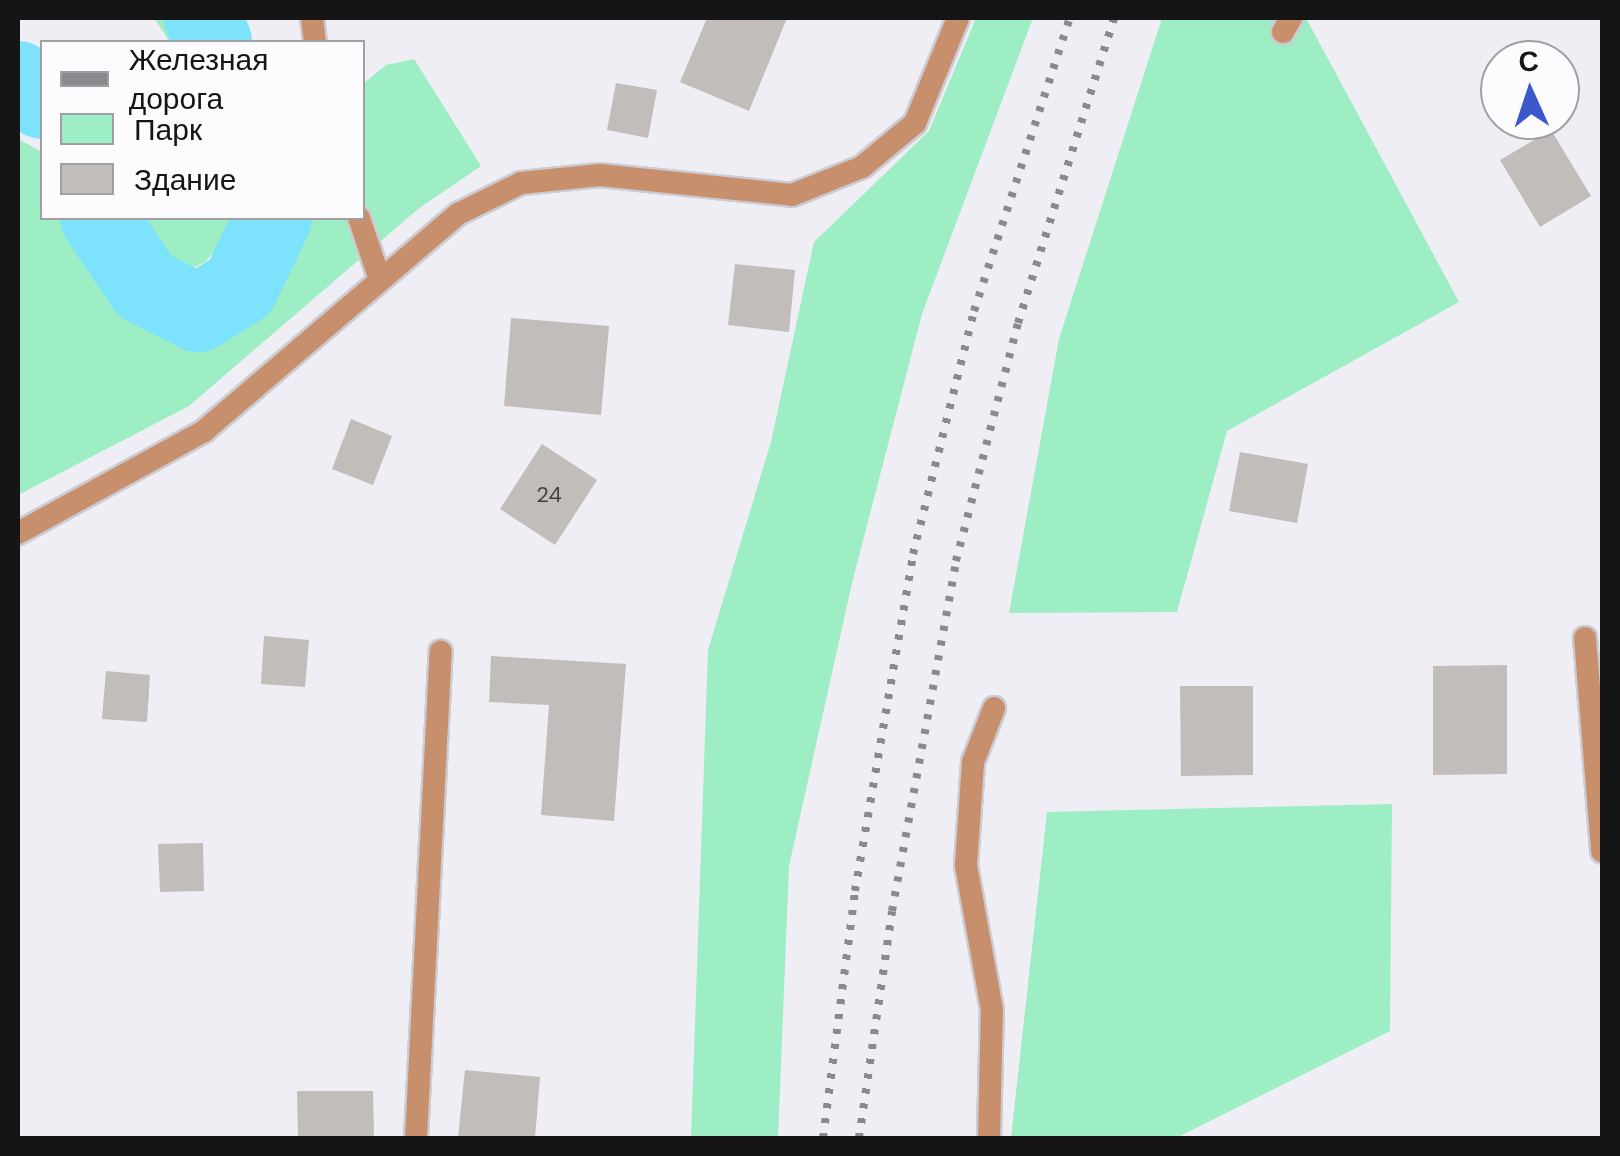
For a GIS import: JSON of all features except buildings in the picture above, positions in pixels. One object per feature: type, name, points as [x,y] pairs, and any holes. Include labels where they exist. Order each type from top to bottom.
[{"type":"lane","points":[[18,533],[204,432],[458,214],[521,183],[600,175],[792,194],[862,166],[915,123],[958,18]]},
{"type":"lane","points":[[360,220],[380,280]]},
{"type":"lane","points":[[1584,638],[1602,851]]},
{"type":"lane","points":[[416,1138],[441,652]]},
{"type":"lane","points":[[990,1138],[992,1010],[966,865],[973,762],[994,708]]},
{"type":"green space","points":[[154,18],[174,18],[190,40],[169,40]]},
{"type":"green space","points":[[976,18],[1033,18],[922,314],[852,583],[789,866],[778,1138],[691,1138],[708,650],[771,442],[814,242],[929,131]]},
{"type":"green space","points":[[1162,18],[1306,18],[1459,302],[1227,431],[1177,612],[1009,613],[1059,339]]},
{"type":"green space","points":[[414,59],[481,166],[418,209],[189,406],[18,495],[18,139],[40,151],[40,220],[74,220],[81,235],[138,295],[195,324],[245,296],[298,246],[307,220],[365,220],[365,82],[386,65]]},
{"type":"green space","points":[[119,220],[242,220],[205,262],[177,276],[144,268]]},
{"type":"green space","points":[[1392,804],[1390,1031],[1176,1138],[1011,1138],[1047,812]]},
{"type":"waterway","points":[[203,18],[212,40]]},
{"type":"waterway","points":[[18,80],[40,98]]},
{"type":"waterway","points":[[100,220],[145,286],[198,313],[240,287],[272,220]]},
{"type":"railway","points":[[823,1138],[855,891],[913,554],[974,311],[1070,18]]},
{"type":"railway","points":[[859,1138],[892,911],[956,561],[1018,323],[1114,18]]}]
